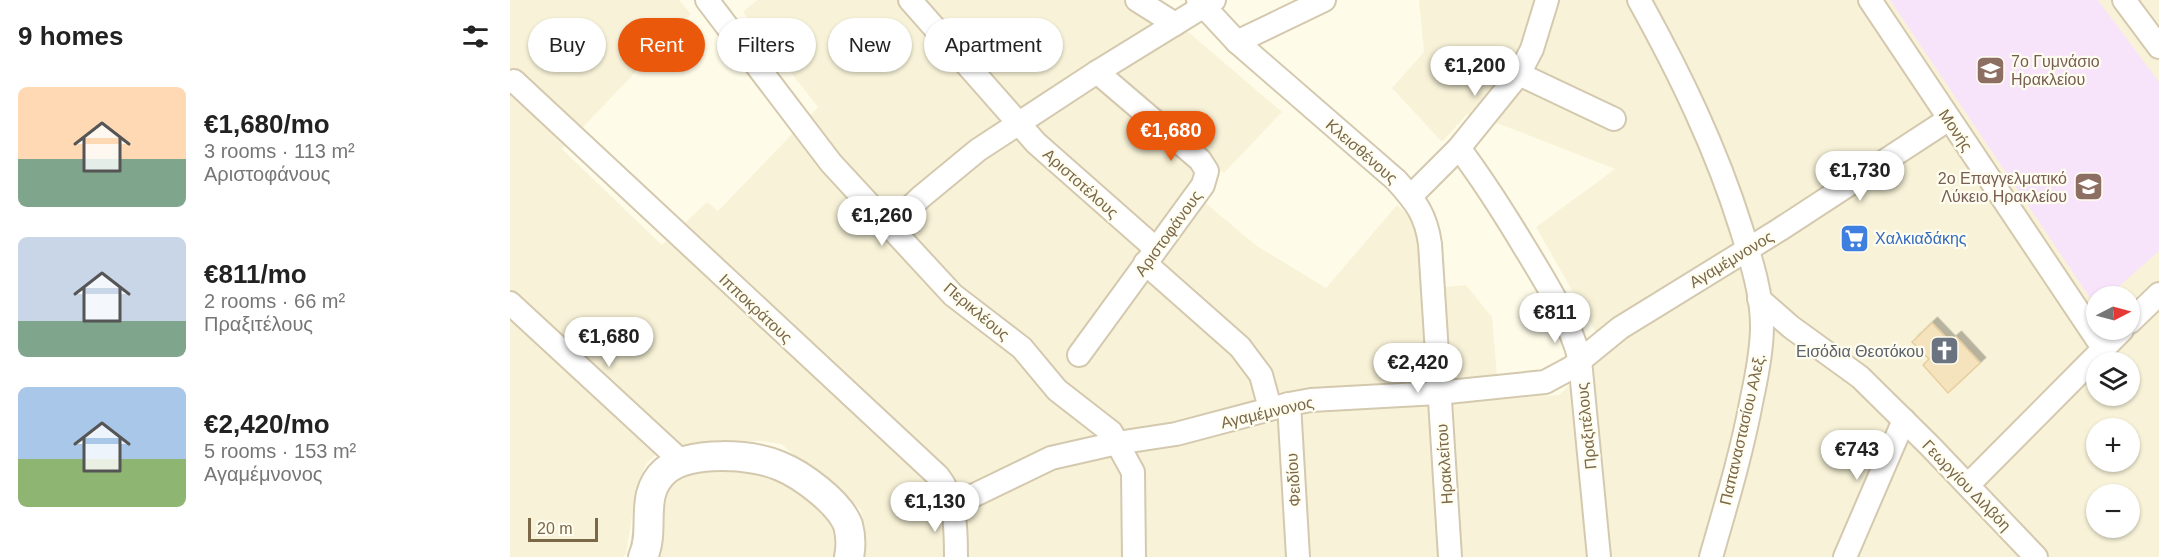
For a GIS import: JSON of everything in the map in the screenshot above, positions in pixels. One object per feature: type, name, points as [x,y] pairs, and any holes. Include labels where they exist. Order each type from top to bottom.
[{"type":"street","points":[[910,0],[1014,119]]},
{"type":"street","points":[[1137,0],[1175,24]]},
{"type":"street","points":[[1237,42],[1324,0]]},
{"type":"street","name":"Κλεισθένους","points":[[890,226],[1014,119],[1097,72],[1175,24],[1205,2],[1237,42],[1396,180],[1411,196],[1459,148],[1519,74],[1532,49],[1547,0]]},
{"type":"street","name":"Παπαναστασίου Αλεξ.","points":[[1639,0],[1683,83],[1724,175],[1748,248],[1760,299],[1762,337],[1757,375],[1742,443],[1710,557]]},
{"type":"street","name":"Μονής","points":[[1870,0],[2103,348]]},
{"type":"street","points":[[2124,0],[2159,47]]},
{"type":"street","name":"Περικλέους","points":[[710,1],[831,163],[953,294],[1022,348],[1057,390],[1111,432],[1133,472],[1134,557]]},
{"type":"street","name":"Αριστοφάνους","points":[[1079,355],[1203,185],[1207,171],[1200,160],[1097,72]]},
{"type":"street","points":[[1519,74],[1614,119]]},
{"type":"street","name":"Ιπποκράτους","points":[[514,81],[938,476],[947,491],[952,506],[956,557]]},
{"type":"street","name":"Αριστοτέλους","points":[[1014,119],[1240,347],[1280,406]]},
{"type":"street","name":"Αγαμέμνονος","points":[[952,506],[1051,458],[1117,443],[1176,434],[1280,406],[1311,400],[1438,393],[1545,382],[1560,375],[1620,328],[1949,119]]},
{"type":"street","name":"Πραξιτέλους","points":[[1459,148],[1501,208],[1552,294],[1573,336],[1580,360],[1599,557]]},
{"type":"street","name":"Ηρακλείτου","points":[[1411,196],[1428,226],[1450,557]]},
{"type":"street","points":[[2140,312],[2159,294]]},
{"type":"street","name":"Γεωργίου Διλβόη","points":[[1760,299],[1791,327],[1860,376],[2036,557]]},
{"type":"street","points":[[510,303],[681,462]]},
{"type":"street","points":[[1968,485],[2111,340]]},
{"type":"street","name":"Φειδίου","points":[[1280,406],[1298,557]]},
{"type":"street","points":[[1845,557],[1904,420]]},
{"type":"street","points":[[642,557],[647,537],[648,501],[654,484],[664,472],[681,462],[714,456],[772,463],[789,470],[827,498],[844,518],[850,536],[849,557]]},
{"type":"shaded area","points":[[510,0],[679,0],[691,14],[687,18],[618,18],[618,72],[636,72],[562,149],[662,245],[707,202],[718,211],[818,107],[790,72],[816,72],[816,18],[748,18],[743,12],[757,0],[1124,0],[1176,36],[1186,30],[1282,112],[1224,173],[1213,165],[1192,192],[1257,246],[1326,288],[1397,205],[1424,231],[1427,289],[1466,285],[1492,317],[1499,399],[1559,395],[1607,352],[1536,227],[1615,169],[1502,125],[1467,114],[1442,142],[1392,88],[1424,52],[1419,0],[2159,0],[2159,557],[865,557],[866,540],[861,510],[781,444],[762,441],[718,442],[660,451],[647,463],[637,484],[626,554],[623,557],[510,557]]},
{"type":"shaded area","name":"2ο Επαγγελματικό Λύκειο Ηρακλείου","points":[[1890,0],[2098,0],[2159,82],[2159,251],[2119,286],[2086,286],[2086,292]]},
{"type":"shaded area","points":[[688,469],[775,471],[824,515],[834,531],[837,550],[834,557],[656,557],[663,492]]},
{"type":"building","name":"Εισόδια Θεοτόκου","points":[[1932,323],[1950,342],[1956,337],[1980,363],[1948,393],[1923,365],[1929,359],[1912,342]]},
{"type":"place","name":"7o Γυμνάσιο Ηρακλείου","points":[[1990,70]]},
{"type":"place","name":"2ο Επαγγελματικό Λύκειο Ηρακλείου","points":[[2088,187]]},
{"type":"place","name":"Χαλκιαδάκης","points":[[1854,238]]},
{"type":"place","name":"Εισόδια Θεοτόκου","points":[[1945,351]]}]
